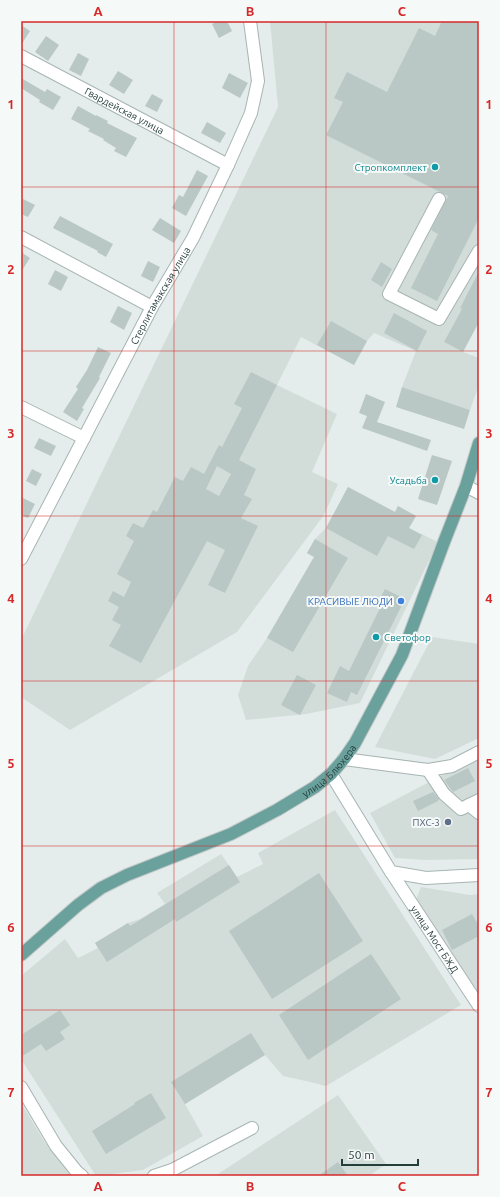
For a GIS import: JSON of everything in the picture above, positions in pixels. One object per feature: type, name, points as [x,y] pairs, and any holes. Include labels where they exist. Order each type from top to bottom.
[{"type":"main road","name":"улица Блюхера","points":[[21,955],[78,905],[101,888],[127,875],[231,834],[277,810],[314,787],[331,774],[356,743],[402,655],[466,486],[479,443]]},
{"type":"street","name":"Стерлитамакская улица","points":[[21,559],[152,307],[193,238],[251,113],[258,82],[250,21]]},
{"type":"street","name":"Гвардейская улица","points":[[21,56],[228,165]]},
{"type":"street","points":[[439,199],[389,294],[439,319],[479,251]]},
{"type":"street","points":[[21,237],[152,307]]},
{"type":"street","points":[[21,407],[84,438]]},
{"type":"street","points":[[466,486],[479,493]]},
{"type":"street","points":[[344,759],[428,770],[452,766],[479,752]]},
{"type":"street","points":[[428,770],[444,794],[460,809],[474,803],[479,813]]},
{"type":"street","name":"улица Мост БЖД","points":[[331,774],[391,872],[479,1006]]},
{"type":"street","points":[[391,872],[426,878],[479,875]]},
{"type":"street","points":[[21,1087],[56,1146],[82,1176]]},
{"type":"street","points":[[154,1176],[172,1170],[252,1128]]},
{"type":"shaded area","points":[[270,21],[479,21],[479,271],[460,308],[479,317],[479,322],[477,326],[444,342],[479,358],[479,385],[470,410],[402,387],[416,351],[374,333],[367,341],[354,365],[301,337],[277,385],[337,414],[312,472],[338,484],[324,515],[237,632],[70,730],[21,697],[21,640],[278,107]]},
{"type":"shaded area","points":[[348,487],[395,512],[398,506],[416,516],[409,528],[438,542],[360,703],[306,714],[246,720],[238,695],[248,666],[267,638],[314,557],[307,553],[315,539],[326,528]]},
{"type":"shaded area","points":[[432,637],[479,644],[479,738],[435,759],[375,747]]},
{"type":"shaded area","points":[[479,756],[479,859],[427,860],[395,858],[370,813]]},
{"type":"shaded area","points":[[335,810],[461,1005],[326,1086],[283,1076],[265,1055],[185,1104],[203,1136],[143,1170],[96,1176],[21,1059],[21,976],[65,939],[78,958],[98,948],[95,943],[128,923],[140,919],[165,904],[157,893],[221,854],[237,877],[263,864],[258,853]]},
{"type":"shaded area","points":[[421,887],[470,895],[479,894],[479,997],[416,900]]},
{"type":"shaded area","points":[[338,1095],[386,1164],[369,1176],[215,1176]]},
{"type":"shaded area","points":[[21,1103],[44,1141],[71,1176],[21,1176]]},
{"type":"building","points":[[218,21],[227,21],[232,31],[219,38],[212,24]]},
{"type":"building","name":"Стропкомплект","points":[[442,21],[479,21],[479,218],[437,301],[411,288],[438,234],[431,230],[448,196],[326,135],[343,102],[334,98],[347,72],[387,92],[419,28],[435,36]]},
{"type":"building","points":[[21,25],[30,31],[21,45]]},
{"type":"building","points":[[46,36],[59,45],[48,61],[35,52]]},
{"type":"building","points":[[78,53],[89,59],[81,76],[69,70]]},
{"type":"building","points":[[118,71],[133,80],[124,94],[109,85]]},
{"type":"building","points":[[229,73],[248,83],[240,98],[222,88]]},
{"type":"building","points":[[21,78],[45,92],[47,89],[61,97],[53,110],[39,102],[40,100],[21,88]]},
{"type":"building","points":[[152,94],[163,100],[157,112],[145,106]]},
{"type":"building","points":[[78,106],[137,138],[126,157],[114,151],[116,148],[103,140],[104,139],[88,131],[90,129],[71,119]]},
{"type":"building","points":[[207,122],[226,133],[220,143],[201,133]]},
{"type":"building","points":[[197,170],[208,176],[186,216],[172,208],[179,195],[183,197]]},
{"type":"building","points":[[23,199],[35,205],[28,217],[21,214],[21,204]]},
{"type":"building","points":[[60,216],[113,244],[106,257],[97,252],[98,251],[53,228]]},
{"type":"building","points":[[160,218],[181,231],[174,243],[152,230]]},
{"type":"building","points":[[21,252],[30,258],[21,272]]},
{"type":"building","points":[[148,261],[160,267],[153,282],[141,276]]},
{"type":"building","points":[[381,262],[392,269],[382,287],[371,280]]},
{"type":"building","points":[[55,270],[68,277],[61,291],[48,284]]},
{"type":"building","points":[[479,271],[479,322],[463,352],[444,342],[462,309],[460,308]]},
{"type":"building","points":[[118,306],[132,313],[124,330],[110,322]]},
{"type":"building","points":[[394,313],[427,331],[417,351],[384,333]]},
{"type":"building","points":[[331,321],[367,341],[354,365],[317,345]]},
{"type":"building","points":[[98,347],[111,353],[99,377],[100,378],[82,408],[84,409],[77,421],[63,412],[78,389],[76,387],[87,370]]},
{"type":"building","points":[[251,372],[277,385],[239,460],[256,469],[244,495],[252,499],[241,518],[258,526],[225,593],[208,585],[225,550],[207,541],[141,663],[109,646],[121,625],[112,620],[119,607],[108,601],[113,591],[124,597],[131,582],[117,574],[134,541],[126,536],[133,523],[143,528],[153,510],[157,512],[175,477],[183,481],[191,467],[204,474],[219,445],[222,447],[242,408],[234,404]],"holes":[[[217,466],[231,474],[219,496],[206,489]]]},
{"type":"building","points":[[402,387],[470,410],[464,429],[396,407]]},
{"type":"building","name":"Усадьба","points":[[366,394],[385,402],[377,422],[431,440],[427,451],[362,428],[367,416],[359,413]]},
{"type":"building","points":[[39,438],[56,446],[51,456],[34,448]]},
{"type":"building","name":"Усадьба","points":[[432,455],[452,461],[437,505],[418,499]]},
{"type":"building","points":[[32,469],[42,474],[36,486],[26,481]]},
{"type":"building","points":[[348,487],[395,512],[398,506],[416,516],[409,528],[422,535],[414,549],[388,536],[377,556],[326,528]]},
{"type":"building","points":[[21,497],[35,504],[28,518],[21,515]]},
{"type":"building","points":[[315,539],[348,558],[293,652],[267,638],[314,557],[307,553]]},
{"type":"building","name":"Светофор","points":[[385,589],[405,599],[357,695],[351,692],[347,702],[327,693],[340,666],[349,671],[380,608],[376,606]]},
{"type":"building","points":[[297,675],[316,685],[300,715],[281,705]]},
{"type":"building","points":[[468,768],[475,781],[453,792],[444,780]]},
{"type":"building","points":[[433,792],[439,799],[438,801],[418,811],[413,801]]},
{"type":"building","points":[[229,865],[240,882],[176,922],[175,919],[107,962],[95,943],[128,923],[130,926]]},
{"type":"building","points":[[319,873],[363,941],[272,999],[229,931]]},
{"type":"building","points":[[472,914],[479,926],[479,936],[452,950],[442,930]]},
{"type":"building","points":[[371,954],[401,999],[308,1060],[279,1015]]},
{"type":"building","points":[[60,1010],[70,1025],[60,1032],[65,1039],[46,1051],[41,1044],[21,1057],[21,1035]]},
{"type":"building","points":[[251,1033],[265,1055],[185,1104],[171,1082]]},
{"type":"building","points":[[151,1093],[166,1118],[106,1154],[92,1131]]},
{"type":"building","points":[[338,1162],[348,1176],[318,1176]]},
{"type":"place","name":"Стропкомплект","points":[[435,167]]},
{"type":"place","name":"Усадьба","points":[[435,480]]},
{"type":"place","name":"КРАСИВЫЕ ЛЮДИ","points":[[401,601]]},
{"type":"place","name":"Светофор","points":[[376,637]]},
{"type":"place","name":"ПХС-3","points":[[448,822]]}]
